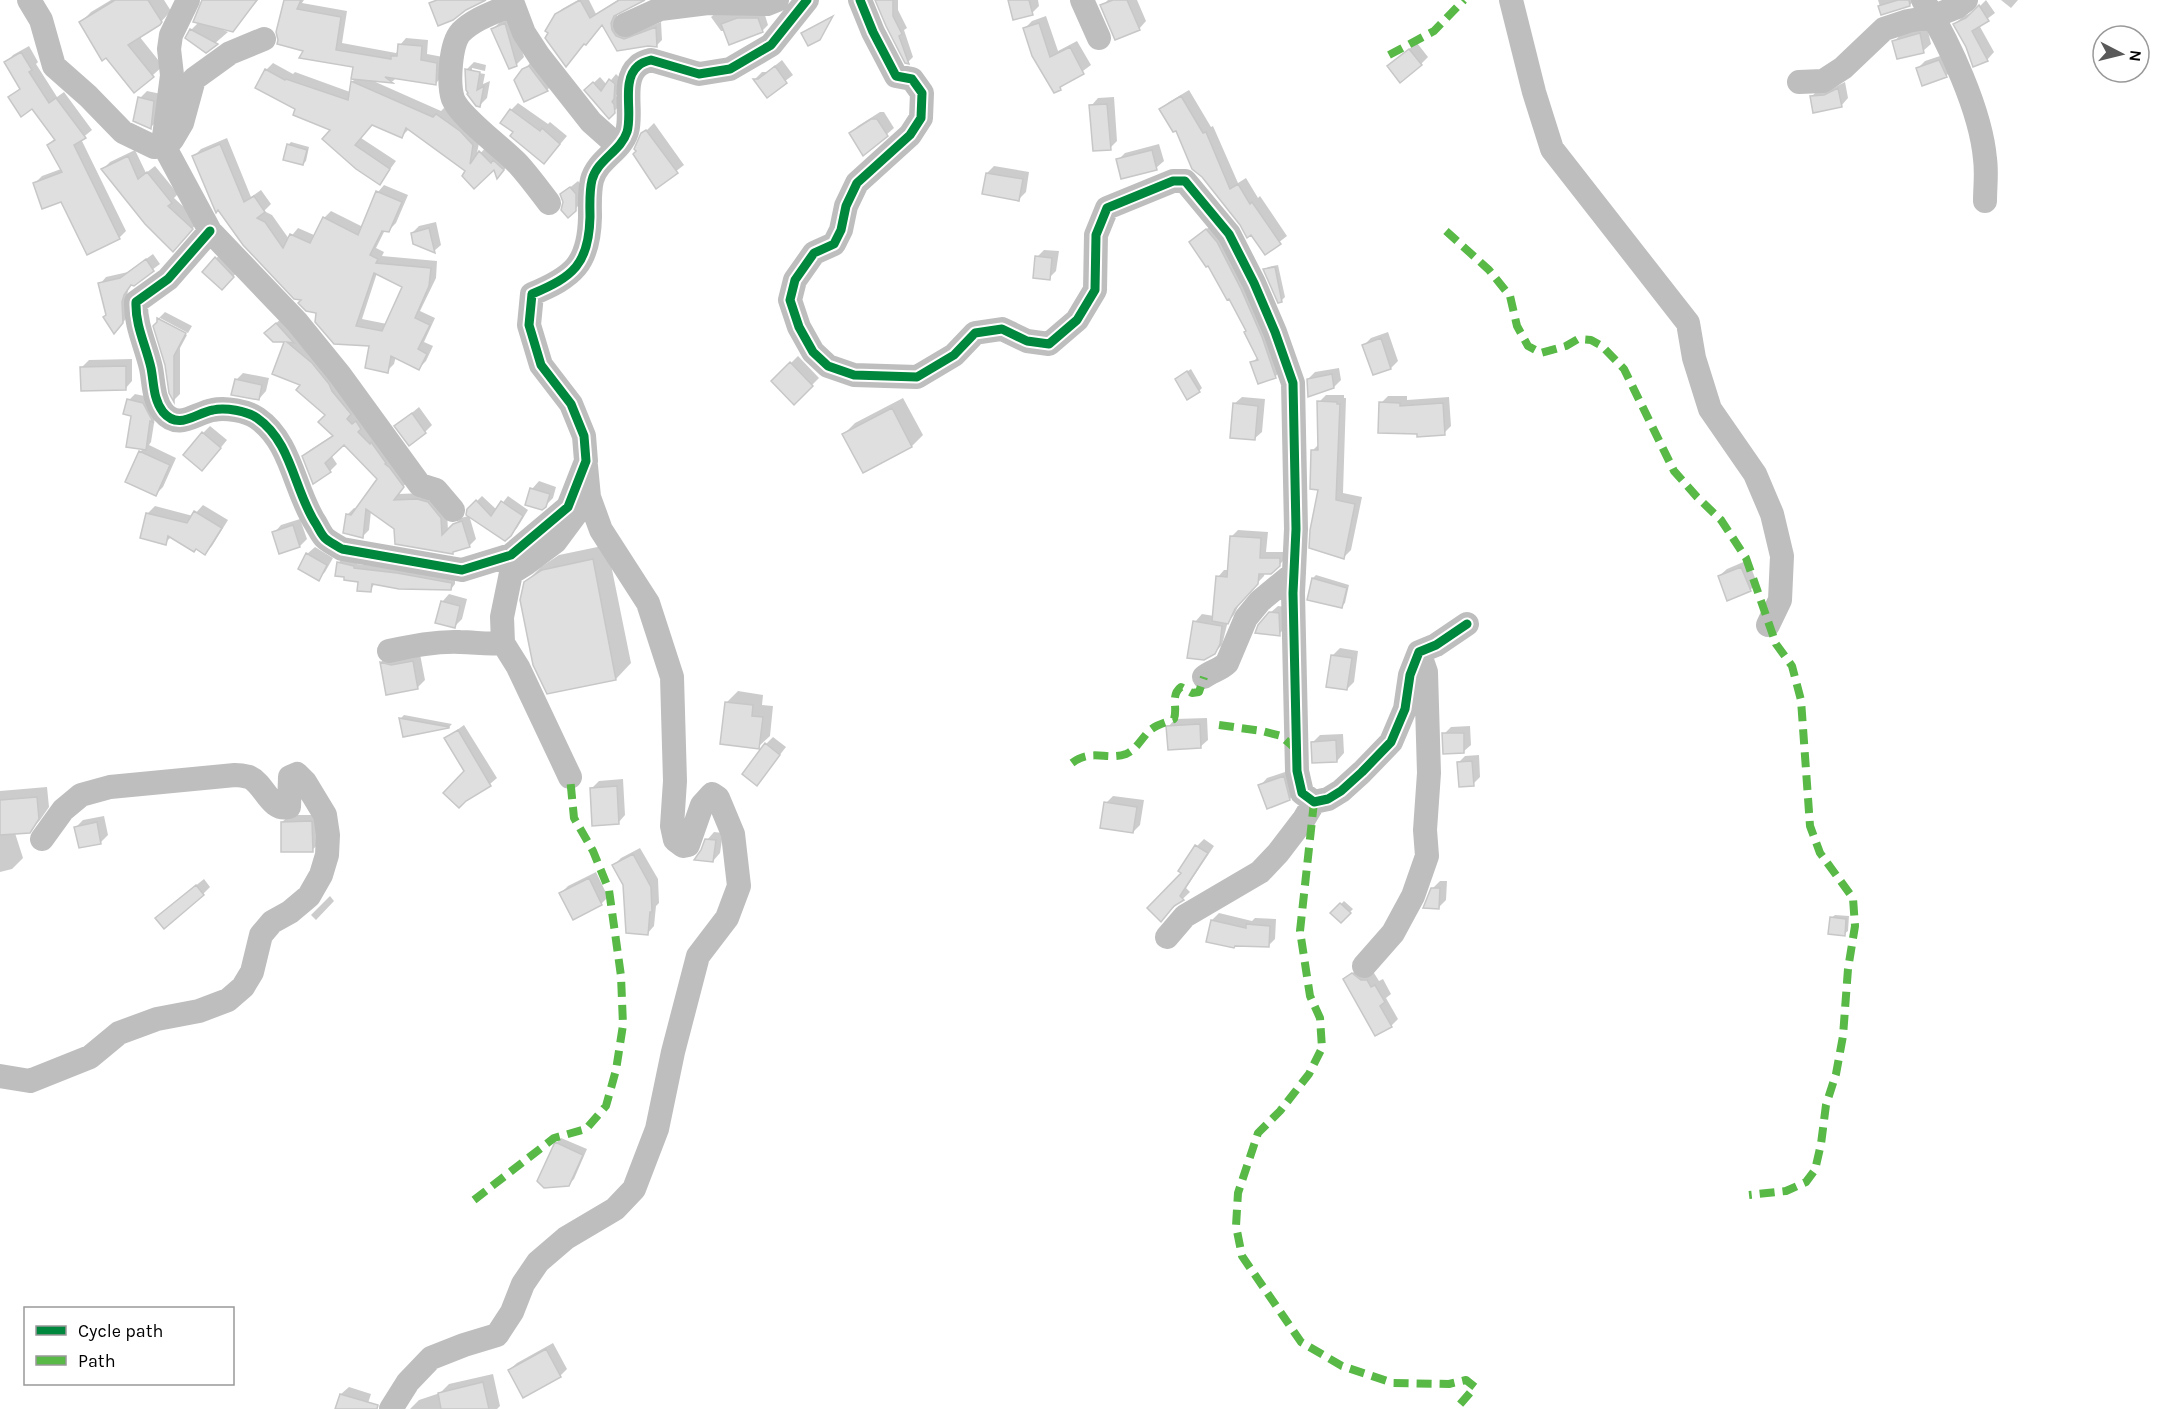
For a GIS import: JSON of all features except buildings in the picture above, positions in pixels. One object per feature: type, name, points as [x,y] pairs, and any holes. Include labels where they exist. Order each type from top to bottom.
[{"type":"street","points":[[29,0],[41,20],[54,66],[88,96],[123,132],[154,147],[172,141],[182,123],[194,79],[230,53],[264,39]]},
{"type":"street","points":[[188,0],[171,35],[169,49],[172,75],[163,144],[210,231],[304,331],[340,375],[420,485],[436,490],[453,510]]},
{"type":"street","points":[[625,25],[660,9],[708,3],[767,4],[777,0]]},
{"type":"street","points":[[391,1409],[408,1382],[431,1358],[497,1335],[512,1312],[523,1284],[538,1262],[566,1238],[615,1209],[634,1189],[657,1129],[673,1052],[698,956],[727,918],[739,885],[733,834],[718,798],[712,794],[702,805],[688,845],[683,846],[675,840],[672,826],[675,781],[672,676],[648,603],[601,530],[589,497],[584,436],[571,404],[541,365],[529,325],[532,294],[556,284],[574,270],[587,251],[592,179],[605,157],[618,146],[627,133],[630,81],[637,66],[651,60],[699,74],[730,69],[771,45],[807,0]]},
{"type":"street","points":[[860,0],[873,32],[896,76],[912,79],[922,93],[921,118],[910,135],[857,183],[846,206],[841,230],[834,244],[814,253],[795,280],[790,300],[799,327],[813,352],[828,366],[854,375],[917,377],[954,355],[975,333],[1002,329],[1027,340],[1049,344],[1077,320],[1095,290],[1096,235],[1107,208],[1173,181],[1185,181],[1229,234],[1254,283],[1293,383],[1297,771],[1302,793],[1314,802]]},
{"type":"street","points":[[1082,0],[1099,38]]},
{"type":"street","points":[[1511,0],[1534,92],[1552,149],[1688,323],[1694,358],[1710,409],[1755,474],[1772,514],[1782,556],[1780,600],[1768,625]]},
{"type":"street","points":[[1799,82],[1822,81],[1843,68],[1884,29],[1908,21],[1928,8],[1957,7],[1966,0]]},
{"type":"street","points":[[549,203],[518,164],[465,114],[454,100],[451,81],[452,63],[454,46],[459,34],[473,23],[512,2],[524,33],[538,56],[591,122],[618,146]]},
{"type":"street","points":[[1928,8],[1968,94],[1981,134],[1986,160],[1985,201]]},
{"type":"street","points":[[210,231],[168,279],[136,302],[136,316],[151,369],[154,392],[163,411],[171,419],[182,422],[213,410],[237,411],[256,417],[271,430],[284,451],[308,512],[326,539],[342,549],[462,570],[511,555],[568,507],[586,461]]},
{"type":"street","points":[[570,777],[518,667],[503,644],[502,617],[511,573],[555,542],[589,497]]},
{"type":"street","points":[[1204,677],[1212,671],[1221,669],[1227,663],[1246,618],[1260,601],[1294,573]]},
{"type":"street","points":[[1167,937],[1185,916],[1260,872],[1298,828],[1314,802],[1329,799],[1362,772],[1390,742],[1405,709],[1410,675],[1419,652],[1436,645],[1467,624]]},
{"type":"street","points":[[389,651],[434,642],[503,644]]},
{"type":"street","points":[[1365,966],[1393,933],[1413,896],[1427,856],[1425,830],[1429,773],[1426,672],[1419,652]]},
{"type":"street","points":[[0,1076],[30,1081],[90,1057],[119,1033],[157,1019],[199,1011],[228,1000],[243,987],[252,972],[261,935],[272,922],[290,912],[309,896],[324,865],[328,835],[325,815],[305,782],[297,774],[290,777],[289,807],[282,808],[276,806],[251,778],[235,774],[110,787],[81,795],[63,810],[42,839]]},
{"type":"marked path","points":[[1389,55],[1434,31],[1464,0]]},
{"type":"marked path","points":[[1446,231],[1489,270],[1510,296],[1517,326],[1528,346],[1541,353],[1566,346],[1578,339],[1591,340],[1602,346],[1624,369],[1674,471],[1721,520],[1746,558],[1776,644],[1792,666],[1801,700],[1810,826],[1820,853],[1853,898],[1855,926],[1848,969],[1843,1036],[1836,1074],[1826,1105],[1815,1170],[1806,1182],[1786,1191],[1749,1195]]},
{"type":"marked path","points":[[1072,763],[1086,756],[1119,756],[1130,752],[1152,729],[1174,719],[1175,698],[1178,690],[1181,687],[1192,693],[1199,692],[1204,677]]},
{"type":"marked path","points":[[1219,725],[1281,736],[1297,750]]},
{"type":"marked path","points":[[474,1200],[554,1138],[586,1129],[606,1106],[616,1070],[623,1025],[621,976],[609,890],[593,851],[574,818],[570,777]]},
{"type":"marked path","points":[[1314,802],[1300,931],[1310,996],[1320,1018],[1322,1048],[1309,1074],[1280,1111],[1258,1133],[1238,1193],[1236,1226],[1242,1256],[1301,1342],[1342,1366],[1393,1383],[1449,1384],[1466,1380],[1475,1387],[1456,1409]]},
{"type":"cycle path","points":[[210,231],[168,279],[136,302],[137,319],[151,368],[156,396],[163,412],[181,421],[218,409],[230,409],[257,418],[278,440],[309,511],[322,534],[342,549],[462,570],[511,555],[568,507],[586,461],[584,436],[571,404],[541,365],[529,325],[532,294],[568,275],[582,258],[589,233],[592,180],[599,167],[620,145],[627,132],[629,88],[633,72],[639,65],[651,60],[699,74],[730,69],[771,45],[807,0]]},
{"type":"cycle path","points":[[860,0],[873,32],[896,76],[912,79],[922,93],[921,118],[910,135],[857,183],[846,206],[841,230],[834,244],[814,253],[795,280],[790,300],[799,327],[813,352],[828,366],[854,375],[917,377],[954,355],[975,333],[1002,329],[1027,341],[1049,344],[1077,320],[1095,290],[1096,235],[1107,208],[1173,181],[1185,181],[1229,234],[1254,283],[1293,383],[1296,529],[1293,593],[1297,771],[1302,793],[1314,802],[1328,799],[1341,791],[1362,772],[1391,742],[1405,709],[1410,675],[1419,652],[1436,645],[1467,624]]}]
